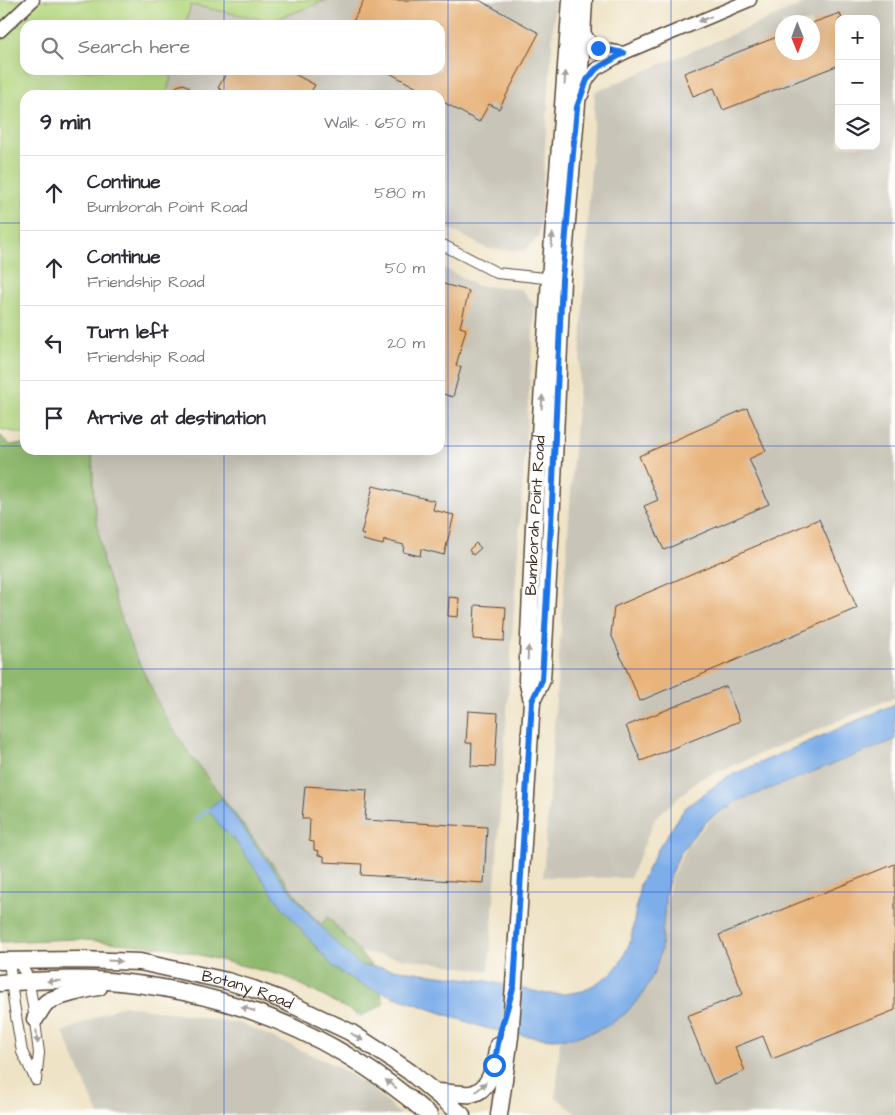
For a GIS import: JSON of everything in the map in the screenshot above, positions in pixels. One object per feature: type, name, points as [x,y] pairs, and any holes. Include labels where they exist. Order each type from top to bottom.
[{"type":"main road","name":"Bumborah Point Road","points":[[532,701],[542,680],[551,526],[556,279],[577,107],[582,29],[575,0]]},
{"type":"main road","name":"Bumborah Point Road","points":[[499,1115],[505,1035],[514,985],[532,701],[527,680],[534,526],[556,279],[575,0]]},
{"type":"main road","name":"Botany Road","points":[[8,961],[80,960],[140,962],[254,989],[350,1032],[403,1067],[462,1115]]},
{"type":"main road","name":"Botany Road","points":[[5,982],[92,980],[123,983],[183,992],[231,1004],[274,1018],[324,1042],[363,1064],[429,1115]]},
{"type":"main road","points":[[35,1019],[46,1003],[55,999],[87,989],[123,983]]},
{"type":"main road","name":"Bumborah Point Road","points":[[435,1092],[474,1094],[480,1090],[492,1074],[505,1035]]},
{"type":"street","points":[[0,31],[33,0]]},
{"type":"street","points":[[577,107],[587,80],[596,69],[624,53],[750,0]]},
{"type":"street","points":[[582,29],[587,40],[598,48],[624,53]]},
{"type":"street","points":[[445,246],[497,273],[556,279]]},
{"type":"street","points":[[534,526],[551,526]]},
{"type":"street","points":[[8,961],[19,963],[28,977],[39,1054],[36,1080],[22,1052],[14,1012],[5,982],[8,961]]},
{"type":"shaded area","points":[[327,0],[555,0],[539,237],[524,251],[488,249],[450,229],[445,238],[445,90],[167,90],[172,75],[445,75],[445,20],[274,20]]},
{"type":"shaded area","points":[[814,0],[895,0],[895,697],[700,779],[656,817],[630,878],[543,877],[579,380],[595,92],[775,16],[775,60],[820,60],[820,15],[778,15]]},
{"type":"shaded area","points":[[191,5],[266,20],[186,20]]},
{"type":"shaded area","points":[[445,269],[478,286],[521,289],[535,305],[489,971],[311,945],[121,669],[81,455],[445,455]]},
{"type":"shaded area","points":[[895,741],[895,1115],[577,1115],[556,1097],[560,1040],[583,1036],[606,1027],[634,1007],[655,975],[662,951],[666,905],[672,876],[688,845],[709,822],[736,803]]},
{"type":"shaded area","points":[[123,1005],[243,1024],[336,1066],[367,1084],[401,1115],[99,1115],[63,1032]]},
{"type":"green space","points":[[0,0],[327,0],[274,20],[191,5],[186,20],[20,20],[20,75],[172,75],[167,90],[20,90],[20,433],[0,429]]},
{"type":"green space","points":[[0,435],[10,445],[20,444],[20,455],[92,455],[94,500],[103,562],[129,641],[163,713],[188,752],[311,915],[321,924],[328,917],[374,968],[384,1004],[361,1016],[284,976],[171,948],[75,939],[0,942]]},
{"type":"water","points":[[895,704],[895,740],[736,802],[707,821],[680,854],[672,871],[666,891],[661,951],[654,974],[641,997],[626,1013],[609,1025],[572,1038],[533,1037],[485,1028],[375,990],[358,983],[334,968],[282,907],[236,842],[220,826],[208,809],[221,798],[269,864],[303,906],[321,927],[360,965],[486,981],[547,994],[565,994],[583,991],[597,983],[612,973],[622,960],[631,940],[640,884],[658,849],[685,808],[725,778]]},
{"type":"building","points":[[364,0],[479,0],[539,33],[499,109],[489,104],[479,122],[445,103],[445,90],[421,90],[393,75],[445,75],[445,20],[354,20]]},
{"type":"building","points":[[840,13],[841,15],[835,15],[835,67],[723,110],[714,88],[693,96],[684,73],[775,38],[775,60],[820,60],[820,20]]},
{"type":"building","points":[[225,75],[296,75],[315,85],[312,90],[222,90],[218,88]]},
{"type":"building","points":[[184,84],[191,90],[174,90],[177,86]]},
{"type":"building","points":[[445,284],[469,291],[460,327],[466,329],[456,366],[461,367],[453,397],[445,395]]},
{"type":"building","points":[[747,408],[766,451],[749,459],[769,504],[664,550],[644,506],[658,500],[639,456]]},
{"type":"building","points":[[373,486],[435,501],[433,510],[454,515],[444,555],[421,549],[420,556],[403,552],[404,545],[384,540],[383,545],[363,540],[364,535],[361,534]]},
{"type":"building","points":[[819,519],[857,608],[640,701],[611,634],[614,607]]},
{"type":"building","points":[[476,543],[481,548],[473,555],[469,550]]},
{"type":"building","points":[[449,597],[459,598],[458,617],[448,616]]},
{"type":"building","points":[[475,605],[506,607],[504,641],[473,639]]},
{"type":"building","points":[[726,686],[740,721],[641,761],[626,726]]},
{"type":"building","points":[[468,711],[498,713],[495,767],[471,766],[472,743],[466,743]]},
{"type":"building","points":[[305,786],[367,790],[365,820],[487,827],[484,883],[361,875],[362,864],[324,862],[324,856],[318,855],[319,851],[314,850],[314,842],[309,841],[310,819],[302,819]]},
{"type":"building","points":[[895,864],[895,1010],[772,1059],[763,1036],[735,1047],[745,1071],[714,1084],[687,1016],[743,994],[719,935]]},
{"type":"waterway","points":[[195,820],[208,809],[210,810]]},
{"type":"route","points":[[494,1065],[500,1033],[514,985],[532,701],[542,680],[562,280],[577,107],[587,80],[596,69],[624,53],[598,48]]}]
